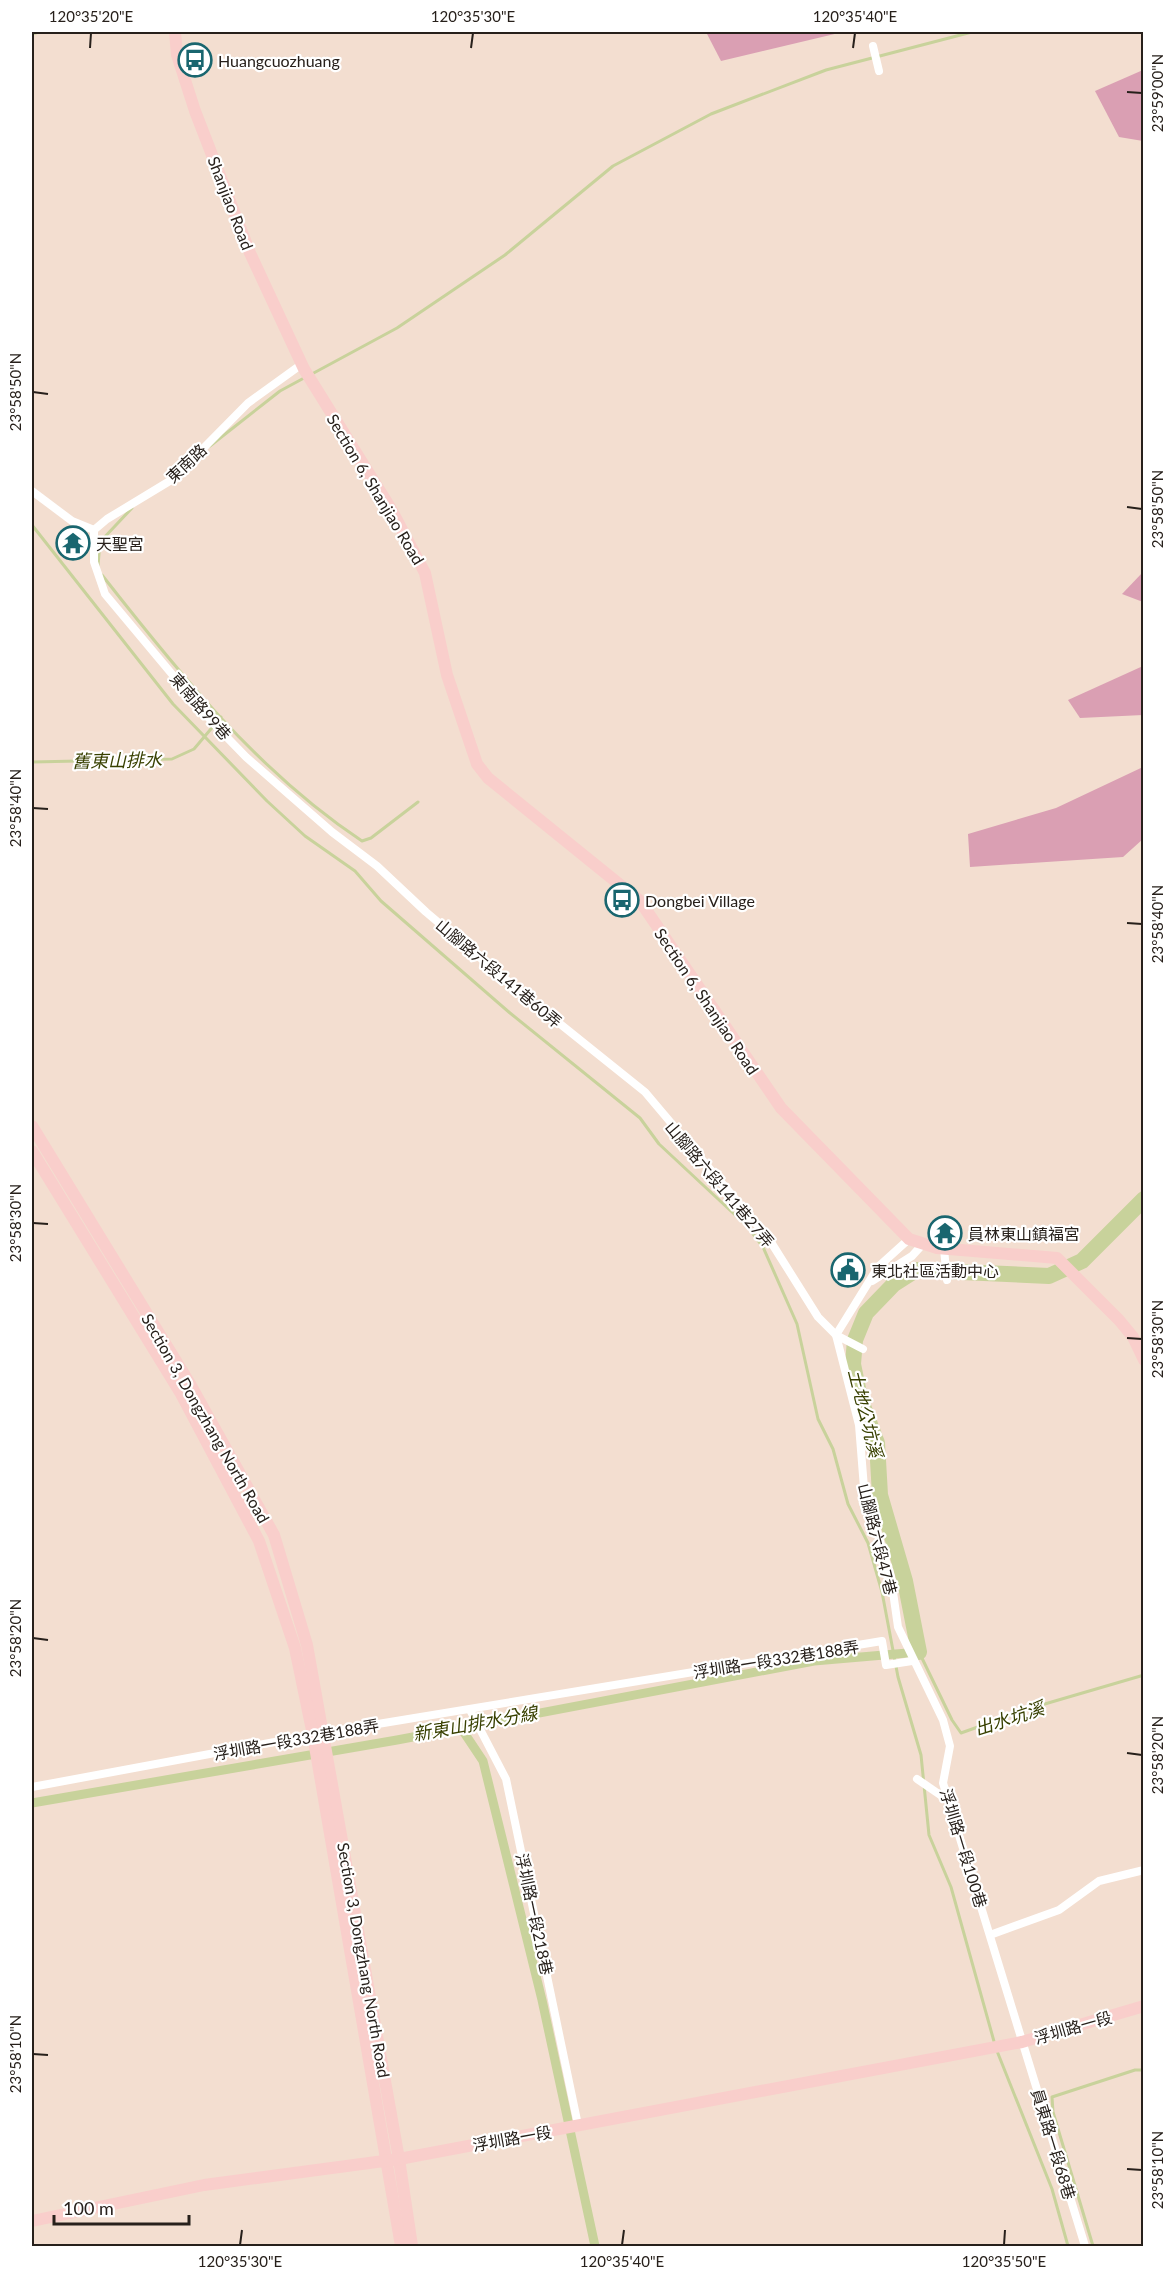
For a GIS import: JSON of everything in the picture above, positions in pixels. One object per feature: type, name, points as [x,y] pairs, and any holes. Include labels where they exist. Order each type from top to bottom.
[{"type":"street","name":"Shanjiao Road","points":[[175,32],[177,55],[195,111],[250,253],[313,385]]},
{"type":"street","points":[[873,46],[879,71]]},
{"type":"street","name":"東南路","points":[[94,530],[107,519],[173,479],[248,403],[303,367]]},
{"type":"street","name":"Section 6, Shanjiao Road","points":[[313,385],[391,508],[422,566],[447,675],[477,764],[488,778],[640,901],[781,1108],[909,1239],[922,1245],[944,1249],[1057,1258],[1119,1320],[1132,1337],[1143,1360]]},
{"type":"street","points":[[32,490],[72,521],[94,530]]},
{"type":"street","name":"東南路99巷","points":[[94,530],[94,562],[105,594],[212,722],[246,757],[332,832],[357,850]]},
{"type":"street","name":"山腳路六段141巷60弄","points":[[357,850],[495,970],[645,1092]]},
{"type":"street","name":"山腳路六段141巷27弄","points":[[645,1092],[769,1239],[818,1317],[836,1335]]},
{"type":"street","name":"Section 3, Dongzhang North Road","points":[[32,1126],[190,1384],[274,1535],[308,1645],[318,1734],[394,2160]]},
{"type":"street","name":"Section 3, Dongzhang North Road","points":[[32,1151],[180,1392],[259,1541],[295,1648],[318,1734]]},
{"type":"street","points":[[863,1349],[836,1335],[870,1284],[878,1267],[909,1239]]},
{"type":"street","points":[[870,1284],[912,1257],[922,1245]]},
{"type":"street","points":[[944,1249],[947,1280]]},
{"type":"street","name":"山腳路六段47巷","points":[[836,1335],[859,1425],[864,1488],[891,1578],[898,1627],[912,1661]]},
{"type":"street","name":"浮圳路一段332巷188弄","points":[[32,1787],[318,1734],[882,1641],[886,1665],[912,1661]]},
{"type":"street","name":"浮圳路一段100巷","points":[[912,1661],[943,1720],[950,1746],[943,1783],[1022,2042]]},
{"type":"street","name":"浮圳路一段218巷","points":[[470,1710],[506,1779],[578,2125]]},
{"type":"street","points":[[917,1779],[949,1801]]},
{"type":"street","points":[[990,1935],[1059,1910],[1099,1881],[1143,1870]]},
{"type":"street","name":"浮圳路一段","points":[[32,2221],[204,2185],[394,2160],[1022,2042],[1143,2006]]},
{"type":"street","name":"員東路一段68巷","points":[[1022,2042],[1085,2247]]},
{"type":"street","points":[[394,2160],[401,2247]]},
{"type":"street","points":[[394,2160],[412,2247]]},
{"type":"shaded area","points":[[706,32],[843,32],[721,61]]},
{"type":"shaded area","points":[[1143,70],[1143,141],[1119,137],[1095,91]]},
{"type":"shaded area","points":[[1143,572],[1143,602],[1122,594]]},
{"type":"shaded area","points":[[1143,666],[1143,715],[1080,718],[1068,700]]},
{"type":"shaded area","points":[[1143,767],[1143,839],[1123,857],[970,867],[968,834],[1056,808]]},
{"type":"waterway","points":[[32,34],[39,32]]},
{"type":"waterway","points":[[310,375],[397,328],[505,255],[613,166],[711,114],[826,70],[972,32]]},
{"type":"waterway","points":[[210,446],[280,391],[304,378]]},
{"type":"waterway","points":[[98,566],[100,542],[132,508]]},
{"type":"waterway","points":[[32,525],[173,704],[267,801],[305,836],[355,871],[381,901],[510,1013],[640,1118],[659,1144],[747,1226],[763,1247],[797,1324],[818,1419],[833,1449],[848,1504],[868,1543],[882,1592],[898,1677],[921,1755],[929,1835],[951,1887],[995,2045]]},
{"type":"waterway","points":[[102,575],[190,684],[254,752],[324,814],[362,841],[371,838],[418,802]]},
{"type":"waterway","name":"舊東山排水","points":[[32,762],[172,759],[194,749],[221,717]]},
{"type":"waterway","name":"土地公坑溪","points":[[919,1652],[905,1581],[880,1495],[877,1443],[860,1398],[853,1364],[855,1340],[866,1313],[894,1284],[916,1270],[1049,1276],[1082,1261],[1144,1199]]},
{"type":"waterway","name":"出水坑溪","points":[[919,1652],[952,1720],[961,1733],[1031,1708],[1144,1675]]},
{"type":"waterway","name":"新東山排水分線","points":[[32,1803],[397,1740],[814,1661],[919,1652]]},
{"type":"waterway","points":[[461,1728],[483,1761],[542,2000],[595,2246]]},
{"type":"waterway","points":[[997,2051],[1052,2189],[1068,2246]]},
{"type":"waterway","points":[[1093,2246],[1053,2112],[1052,2097],[1135,2070],[1144,2070]]},
{"type":"place","name":"Huangcuozhuang","points":[[195,60]]},
{"type":"place","name":"天聖宮","points":[[73,543]]},
{"type":"place","name":"Dongbei Village","points":[[622,900]]},
{"type":"place","name":"員林東山鎮福宮","points":[[945,1233]]},
{"type":"place","name":"東北社區活動中心","points":[[848,1270]]}]
